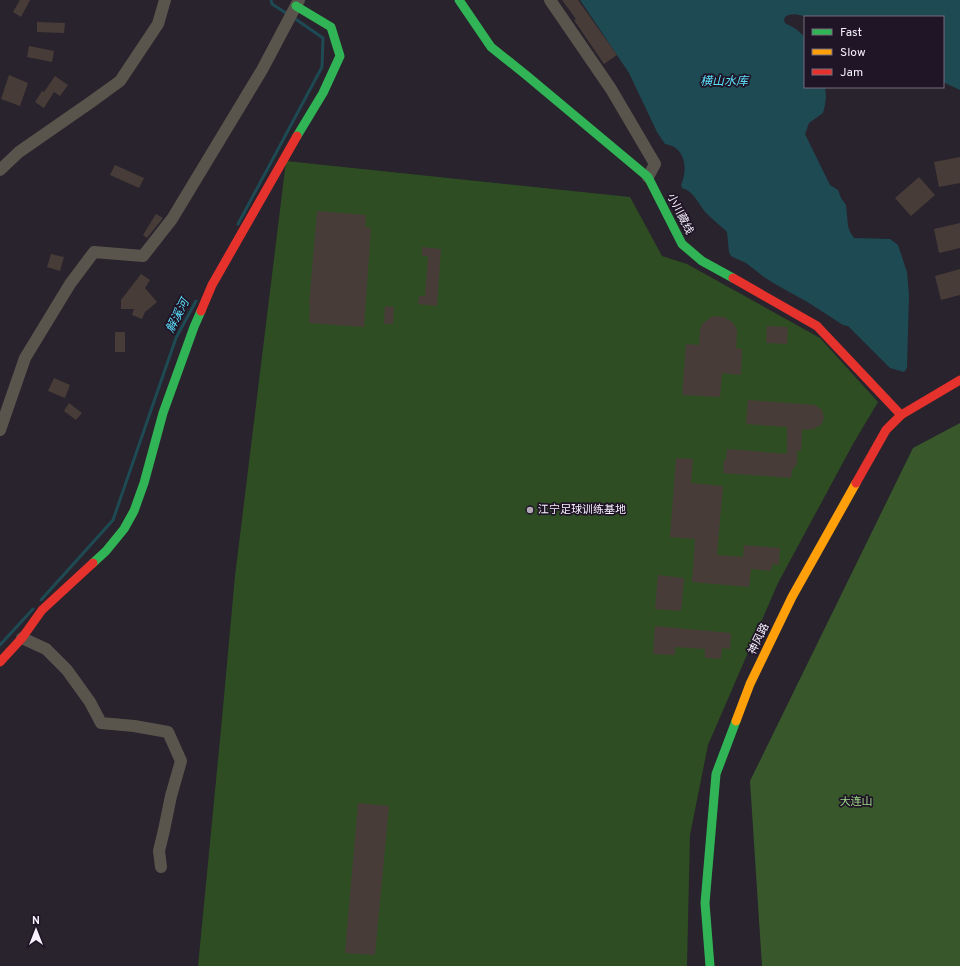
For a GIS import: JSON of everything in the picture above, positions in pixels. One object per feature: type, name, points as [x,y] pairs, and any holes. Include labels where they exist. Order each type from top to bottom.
[{"type":"street","points":[[0,170],[19,152],[120,81],[158,24],[164,0]]},
{"type":"street","name":"小川藏线","points":[[459,0],[491,47],[648,177],[682,244],[702,261],[817,326],[902,415]]},
{"type":"street","points":[[550,0],[611,89],[655,164],[648,177]]},
{"type":"street","points":[[0,430],[25,358],[70,284],[94,252],[143,256],[172,219],[262,70],[298,3],[331,27],[340,56],[323,93],[295,138],[212,285],[194,327],[163,413],[144,483],[134,510],[124,529],[106,551],[42,610],[22,638],[0,662]]},
{"type":"street","name":"神风路","points":[[710,966],[705,903],[716,774],[750,684],[792,597],[886,430],[902,415],[960,380]]},
{"type":"street","points":[[22,638],[46,649],[67,670],[90,702],[101,723],[134,726],[168,732],[181,761],[171,796],[159,851],[161,867]]},
{"type":"green space","name":"江宁足球训练基地","points":[[286,161],[630,197],[662,256],[687,264],[820,338],[878,402],[853,444],[778,583],[708,745],[690,835],[687,966],[198,966],[235,576]]},
{"type":"green space","name":"大连山","points":[[960,423],[960,966],[762,966],[750,781],[913,448]]},
{"type":"water","name":"横山水库","points":[[580,0],[960,0],[960,90],[944,82],[944,16],[804,17],[795,14],[785,17],[784,20],[785,23],[796,29],[804,36],[804,88],[825,88],[826,97],[823,113],[809,123],[805,134],[830,185],[838,190],[846,205],[850,232],[854,238],[890,239],[898,245],[907,272],[909,295],[907,368],[904,372],[890,368],[848,326],[843,325],[764,277],[746,263],[731,256],[729,252],[727,232],[706,213],[690,192],[682,188],[681,185],[685,166],[684,160],[677,149],[665,144],[657,132],[629,73]]},
{"type":"building","points":[[20,0],[30,0],[21,17],[13,12]]},
{"type":"building","points":[[562,0],[578,0],[617,55],[604,64],[574,20],[576,19]]},
{"type":"building","points":[[37,22],[65,23],[64,33],[37,32]]},
{"type":"building","points":[[29,46],[54,51],[52,62],[27,57]]},
{"type":"building","points":[[9,75],[28,83],[20,106],[1,99]]},
{"type":"building","points":[[55,76],[68,85],[60,96],[54,92],[44,108],[35,102]]},
{"type":"building","points":[[960,157],[960,183],[939,187],[934,162]]},
{"type":"building","points":[[115,165],[144,178],[139,188],[110,175]]},
{"type":"building","points":[[919,177],[935,195],[911,216],[895,198]]},
{"type":"building","points":[[317,211],[366,215],[365,227],[371,228],[364,327],[309,323],[309,305]]},
{"type":"building","points":[[156,214],[163,218],[147,238],[143,235]]},
{"type":"building","points":[[960,223],[960,248],[939,253],[934,229]]},
{"type":"building","points":[[422,247],[441,249],[437,306],[418,304],[419,296],[425,296],[428,256],[422,256]]},
{"type":"building","points":[[51,254],[64,257],[60,271],[47,267]]},
{"type":"building","points":[[960,269],[960,295],[941,300],[935,276]]},
{"type":"building","points":[[141,274],[150,280],[145,288],[157,302],[145,312],[142,319],[132,315],[134,309],[121,309],[121,300]]},
{"type":"building","points":[[385,306],[394,307],[393,324],[384,324]]},
{"type":"building","points":[[714,316],[724,317],[735,326],[737,331],[736,348],[742,349],[741,375],[722,373],[720,397],[682,395],[686,344],[699,345],[700,329],[702,324]]},
{"type":"building","points":[[767,326],[788,327],[787,344],[766,343]]},
{"type":"building","points":[[115,332],[125,332],[125,352],[115,352]]},
{"type":"building","points":[[54,378],[70,385],[65,398],[48,391]]},
{"type":"building","points":[[748,400],[815,405],[822,410],[824,418],[821,425],[813,429],[802,430],[801,451],[797,451],[797,464],[792,470],[791,478],[723,473],[727,449],[787,454],[787,427],[746,424]]},
{"type":"building","points":[[69,403],[82,413],[76,420],[64,411]]},
{"type":"building","points":[[676,458],[693,459],[691,483],[723,486],[717,555],[743,557],[744,545],[780,548],[779,565],[772,564],[771,571],[751,569],[749,587],[692,582],[695,539],[670,537]]},
{"type":"building","points":[[658,575],[684,578],[681,611],[655,609]]},
{"type":"building","points":[[655,626],[731,633],[730,649],[722,648],[721,659],[705,658],[705,649],[675,647],[675,655],[653,654]]},
{"type":"building","points":[[358,803],[389,806],[375,955],[345,953]]},
{"type":"waterway","name":"解溪河","points":[[271,0],[272,4],[289,15]]},
{"type":"waterway","name":"解溪河","points":[[238,224],[322,67],[323,38],[294,18]]},
{"type":"waterway","name":"解溪河","points":[[41,600],[113,520],[176,338],[196,301]]},
{"type":"waterway","name":"解溪河","points":[[0,645],[33,609]]},
{"type":"traffic: fast","points":[[459,0],[491,47],[648,177],[682,244],[702,261],[733,278]]},
{"type":"traffic: fast","points":[[296,6],[331,27],[340,56],[323,93],[297,136]]},
{"type":"traffic: fast","points":[[93,563],[106,551],[124,529],[134,511],[144,483],[163,413],[201,311]]},
{"type":"traffic: fast","points":[[710,966],[705,903],[716,774],[736,721]]},
{"type":"traffic: slow","points":[[736,721],[750,684],[792,597],[856,483]]},
{"type":"traffic: jam","points":[[201,311],[212,285],[297,136]]},
{"type":"traffic: jam","points":[[733,278],[817,326],[901,415]]},
{"type":"traffic: jam","points":[[856,483],[886,430],[901,415],[960,380]]},
{"type":"traffic: jam","points":[[0,662],[22,638],[42,610],[93,563]]},
{"type":"place","name":"江宁足球训练基地","points":[[530,510]]}]
